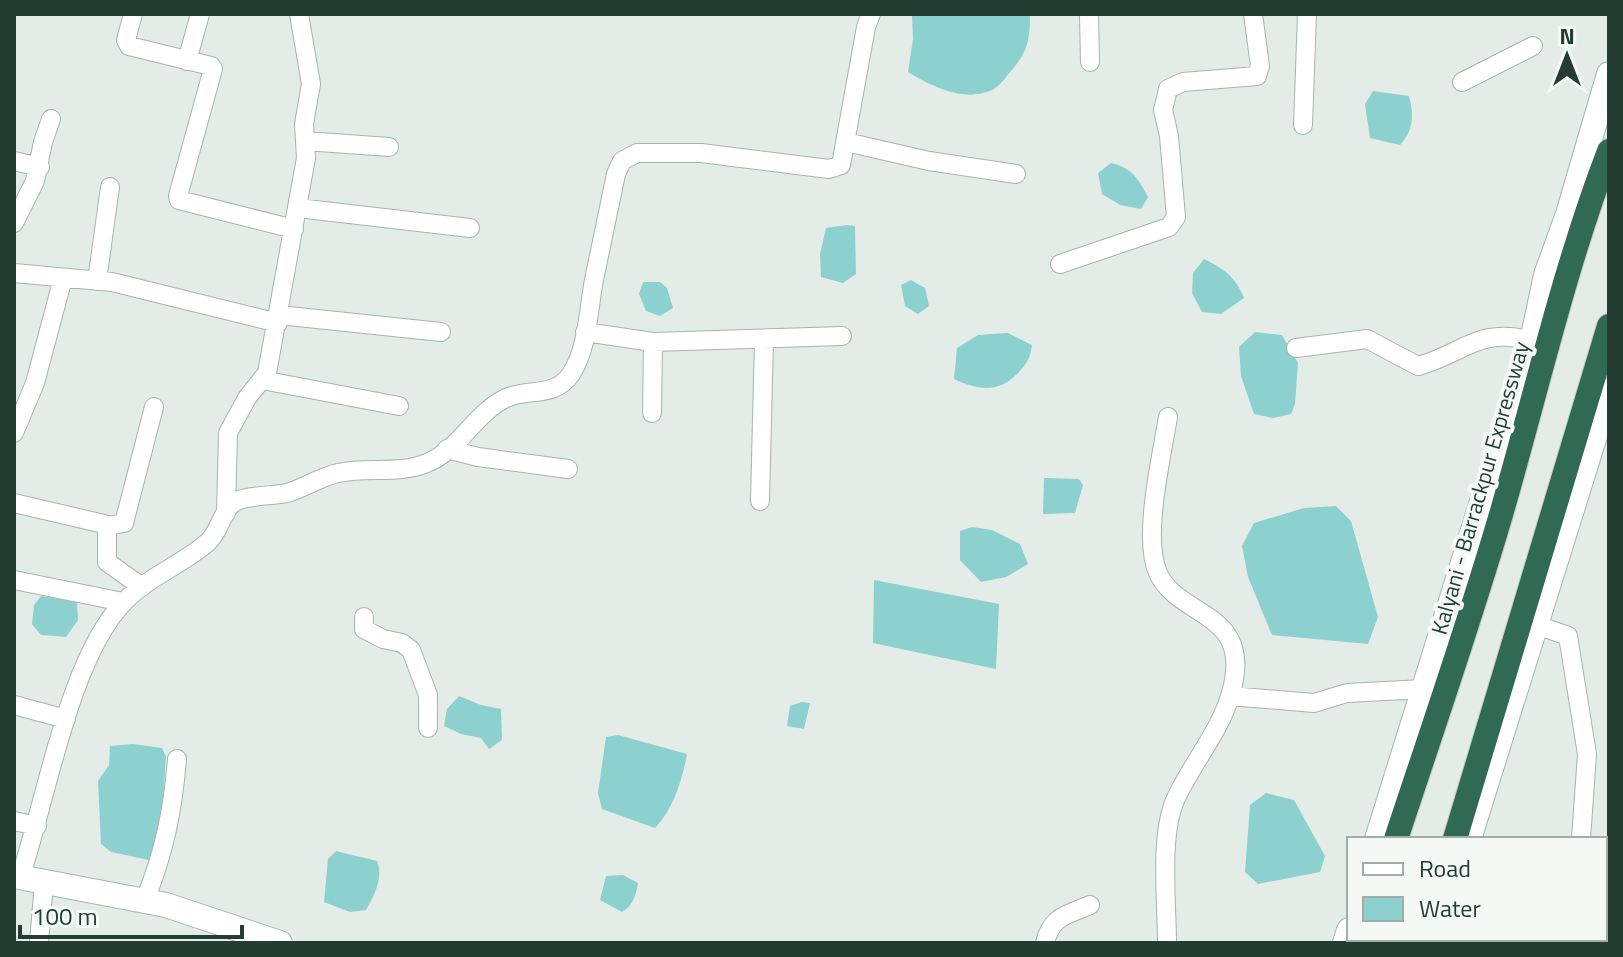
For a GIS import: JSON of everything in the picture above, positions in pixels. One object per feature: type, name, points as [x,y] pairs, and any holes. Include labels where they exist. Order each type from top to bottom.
[{"type":"highway","name":"Kalyani - Barrackpur Expressway","points":[[1397,837],[1475,599],[1583,218],[1609,151]]},
{"type":"highway","points":[[1456,837],[1609,326]]},
{"type":"street","points":[[133,14],[126,43],[211,66],[213,74],[179,200],[294,229]]},
{"type":"street","points":[[187,61],[200,14]]},
{"type":"street","points":[[226,513],[228,433],[247,398],[267,373],[306,158],[304,124],[311,84],[299,14]]},
{"type":"street","points":[[39,943],[26,879],[37,826],[66,719],[91,652],[123,602],[209,541],[232,504],[240,499],[289,492],[337,473],[410,469],[435,460],[498,402],[513,395],[553,389],[564,384],[580,357],[616,174],[622,161],[630,155],[701,153],[829,169],[841,165],[871,14]]},
{"type":"street","points":[[1089,14],[1090,62]]},
{"type":"street","points":[[1060,264],[1173,223],[1176,217],[1164,99],[1168,89],[1183,82],[1257,76],[1260,66],[1253,14]]},
{"type":"street","points":[[1303,125],[1307,14]]},
{"type":"street","points":[[1462,82],[1533,46]]},
{"type":"street","points":[[1378,837],[1532,341],[1546,275],[1568,214],[1609,74]]},
{"type":"street","points":[[14,223],[40,167],[43,142],[51,119]]},
{"type":"street","points":[[305,141],[389,147]]},
{"type":"street","points":[[846,142],[929,161],[1016,174]]},
{"type":"street","points":[[14,161],[40,167]]},
{"type":"street","points":[[97,281],[110,187]]},
{"type":"street","points":[[298,208],[470,228]]},
{"type":"street","points":[[14,273],[97,281],[278,319],[441,332]]},
{"type":"street","points":[[14,433],[35,383],[63,278]]},
{"type":"street","points":[[585,332],[653,342],[842,336]]},
{"type":"street","points":[[1296,348],[1367,339],[1418,366],[1472,342],[1501,335],[1532,341]]},
{"type":"street","points":[[760,501],[764,339]]},
{"type":"street","points":[[652,413],[653,342]]},
{"type":"street","points":[[262,380],[399,406]]},
{"type":"street","points":[[1470,837],[1609,391]]},
{"type":"street","points":[[14,503],[107,526],[124,523],[154,407]]},
{"type":"street","points":[[1167,943],[1166,831],[1175,800],[1230,696],[1235,672],[1234,647],[1228,635],[1209,616],[1164,584],[1152,552],[1156,491],[1168,417]]},
{"type":"street","points":[[447,449],[472,456],[568,469]]},
{"type":"street","points":[[107,526],[107,562],[142,587]]},
{"type":"street","points":[[14,580],[123,602]]},
{"type":"street","points":[[364,617],[364,629],[383,639],[402,643],[411,650],[428,695],[428,728]]},
{"type":"street","points":[[1537,625],[1568,636],[1587,754],[1581,837]]},
{"type":"street","points":[[1230,696],[1314,703],[1347,693],[1424,689]]},
{"type":"street","points":[[14,705],[66,719]]},
{"type":"street","points":[[145,900],[164,847],[177,759]]},
{"type":"street","points":[[14,821],[37,826]]},
{"type":"street","points":[[26,879],[189,911],[280,943]]},
{"type":"street","points":[[1045,943],[1048,929],[1059,918],[1090,905]]},
{"type":"water","points":[[912,14],[1030,14],[1028,39],[1021,58],[997,87],[982,94],[960,94],[927,83],[908,72],[913,39]]},
{"type":"water","points":[[1373,91],[1409,96],[1412,122],[1400,145],[1370,138],[1365,104]]},
{"type":"water","points":[[1111,163],[1129,171],[1141,184],[1148,197],[1141,209],[1120,205],[1102,194],[1098,173]]},
{"type":"water","points":[[855,226],[856,274],[843,283],[821,277],[820,254],[826,228]]},
{"type":"water","points":[[1204,259],[1228,274],[1244,298],[1221,314],[1202,312],[1192,293],[1193,273]]},
{"type":"water","points":[[911,280],[925,288],[929,306],[918,314],[905,306],[901,285]]},
{"type":"water","points":[[643,282],[660,282],[667,288],[673,308],[660,316],[646,311],[639,294]]},
{"type":"water","points":[[1255,332],[1282,335],[1298,363],[1295,404],[1291,414],[1273,418],[1254,414],[1241,376],[1239,347]]},
{"type":"water","points":[[1008,333],[1032,345],[1026,363],[1010,380],[988,388],[971,386],[954,379],[957,348],[978,335]]},
{"type":"water","points":[[1044,478],[1079,479],[1083,485],[1075,513],[1043,514]]},
{"type":"water","points":[[1336,506],[1351,521],[1378,617],[1368,644],[1272,635],[1248,577],[1242,546],[1254,523],[1304,508]]},
{"type":"water","points":[[972,527],[992,530],[1020,544],[1028,564],[1006,577],[981,582],[960,560],[960,531]]},
{"type":"water","points":[[874,580],[999,604],[996,669],[873,643]]},
{"type":"water","points":[[41,596],[77,602],[78,620],[66,637],[41,635],[32,624],[34,605]]},
{"type":"water","points":[[459,696],[501,709],[502,740],[489,749],[481,738],[444,726],[447,709]]},
{"type":"water","points":[[810,703],[804,729],[787,726],[790,706]]},
{"type":"water","points":[[618,735],[687,754],[676,793],[655,828],[602,809],[598,793],[606,737]]},
{"type":"water","points":[[133,744],[162,748],[166,757],[161,828],[149,860],[111,852],[101,844],[98,781],[109,765],[110,746]]},
{"type":"water","points":[[1266,793],[1294,800],[1325,856],[1320,872],[1258,884],[1245,872],[1250,805]]},
{"type":"water","points":[[336,851],[377,861],[379,880],[366,910],[350,912],[324,902],[328,859]]},
{"type":"water","points":[[623,875],[638,883],[633,900],[622,912],[600,900],[606,876]]}]
